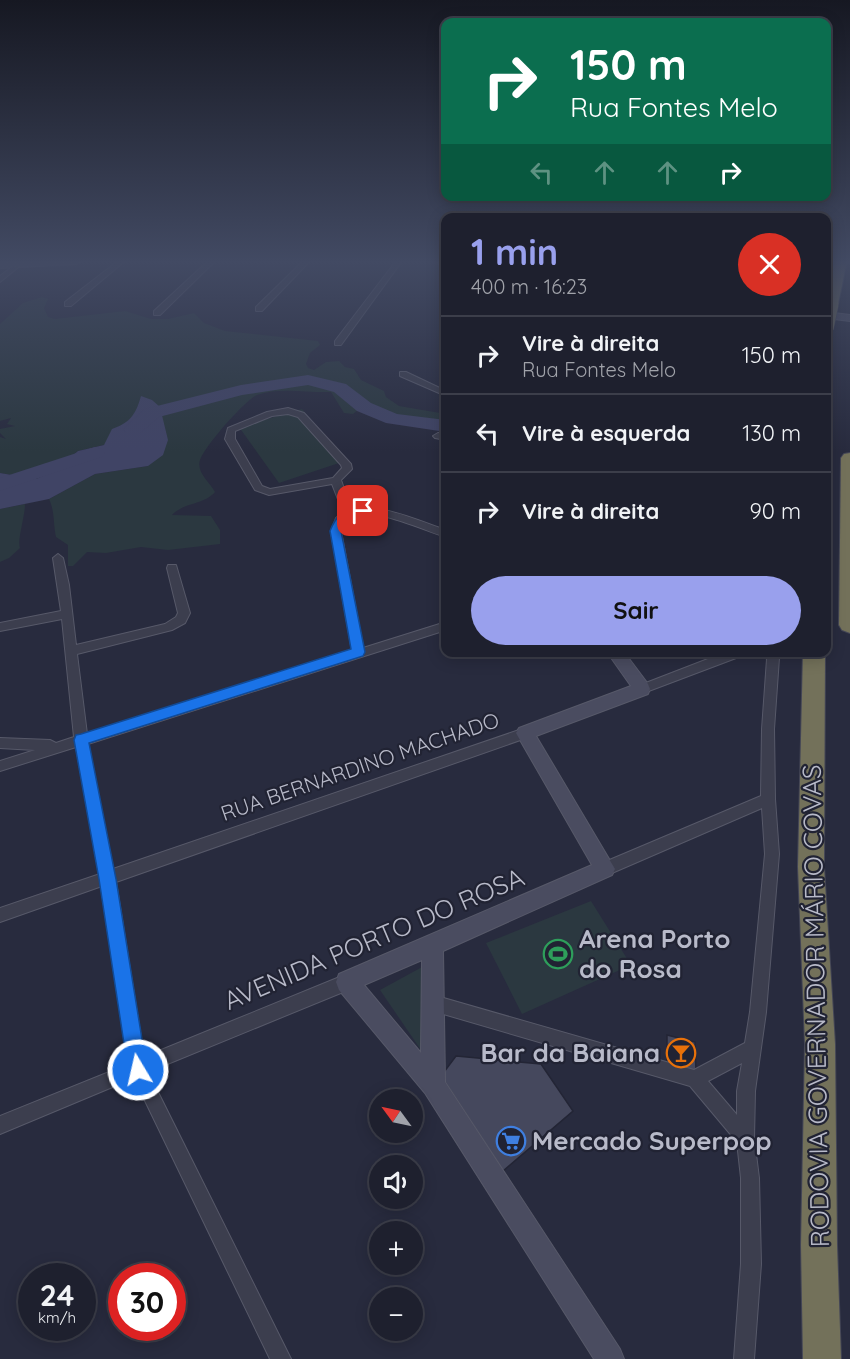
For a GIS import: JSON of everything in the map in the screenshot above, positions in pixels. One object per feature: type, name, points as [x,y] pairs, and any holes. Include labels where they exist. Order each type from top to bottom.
[{"type":"highway","points":[[850,458],[850,626]]},
{"type":"highway","name":"RODOVIA GOVERNADOR MÁRIO COVAS","points":[[814,657],[811,867],[820,1044],[819,1245],[822,1359]]},
{"type":"main road","points":[[619,657],[642,689]]},
{"type":"main road","name":"RUA BERNARDINO MACHADO","points":[[525,733],[642,689]]},
{"type":"main road","points":[[525,733],[605,869]]},
{"type":"main road","name":"AVENIDA PORTO DO ROSA","points":[[348,982],[432,943],[605,869]]},
{"type":"main road","points":[[432,943],[433,1085]]},
{"type":"main road","points":[[348,982],[433,1085],[610,1359]]},
{"type":"street","points":[[338,344],[352,324]]},
{"type":"street","points":[[403,374],[441,392]]},
{"type":"street","points":[[296,412],[346,464],[346,472],[336,480],[269,492],[258,488],[230,439],[231,430],[270,414],[296,412]]},
{"type":"street","points":[[336,480],[348,513]]},
{"type":"street","points":[[358,652],[336,531],[341,519],[348,513],[381,513],[441,532]]},
{"type":"street","points":[[58,558],[81,740],[108,879],[138,1070],[281,1359]]},
{"type":"street","points":[[70,651],[168,627],[181,620],[184,613],[172,568]]},
{"type":"street","points":[[0,627],[66,614]]},
{"type":"street","points":[[0,766],[441,627]]},
{"type":"street","name":"RUA BERNARDINO MACHADO","points":[[642,689],[728,657]]},
{"type":"street","points":[[744,1359],[751,1264],[750,1178],[745,1138],[746,1091],[753,1048],[772,854],[768,799],[768,724],[772,657]]},
{"type":"street","name":"RUA BERNARDINO MACHADO","points":[[0,915],[525,733]]},
{"type":"street","points":[[0,743],[59,746]]},
{"type":"street","name":"AVENIDA PORTO DO ROSA","points":[[605,869],[768,799]]},
{"type":"street","name":"AVENIDA PORTO DO ROSA","points":[[0,1125],[348,982]]},
{"type":"street","points":[[434,1003],[695,1078],[745,1138]]},
{"type":"street","points":[[695,1078],[753,1048]]},
{"type":"shaded area","points":[[0,324],[208,324],[225,331],[318,341],[320,345],[310,353],[306,364],[308,368],[314,370],[326,362],[339,361],[345,367],[354,369],[361,380],[384,391],[386,397],[399,406],[441,413],[441,423],[419,420],[382,410],[348,391],[349,398],[359,409],[353,414],[344,413],[331,392],[284,391],[257,395],[226,424],[200,460],[200,469],[215,492],[172,515],[211,516],[220,530],[220,544],[168,550],[141,547],[106,553],[87,552],[73,566],[68,566],[68,545],[56,537],[49,499],[95,474],[148,466],[162,418],[160,407],[137,412],[104,445],[78,451],[54,471],[36,479],[0,473],[0,437],[6,439],[0,433],[0,429],[15,426],[7,424],[11,418],[0,421]]},
{"type":"shaded area","points":[[302,409],[345,461],[279,483],[239,427]]},
{"type":"shaded area","points":[[25,504],[20,548],[9,558],[0,562],[0,509]]},
{"type":"shaded area","name":"Arena Porto do Rosa","points":[[591,901],[631,965],[522,1014],[486,943]]},
{"type":"shaded area","points":[[424,966],[421,1050],[380,990]]},
{"type":"water","points":[[141,396],[152,400],[160,407],[168,440],[163,455],[148,466],[95,474],[49,499],[0,509],[0,473],[36,479],[54,471],[78,451],[104,445],[112,429],[131,417]]},
{"type":"building","name":"Bar da Baiana","points":[[667,1035],[695,1042],[696,1071],[667,1064]]},
{"type":"building","name":"Mercado Superpop","points":[[456,1056],[541,1064],[573,1111],[503,1171],[441,1076]]},
{"type":"waterway","points":[[133,429],[152,413],[241,390],[308,380],[340,388],[364,407],[393,419],[441,425]]},
{"type":"waterway","points":[[0,485],[95,453]]},
{"type":"place","name":"Arena Porto do Rosa","points":[[558,954]]},
{"type":"place","name":"Bar da Baiana","points":[[681,1053]]},
{"type":"place","name":"Mercado Superpop","points":[[511,1141]]},
{"type":"route","points":[[138,1070],[108,879],[81,740],[358,652],[336,531],[341,519],[348,513],[363,511]]}]
